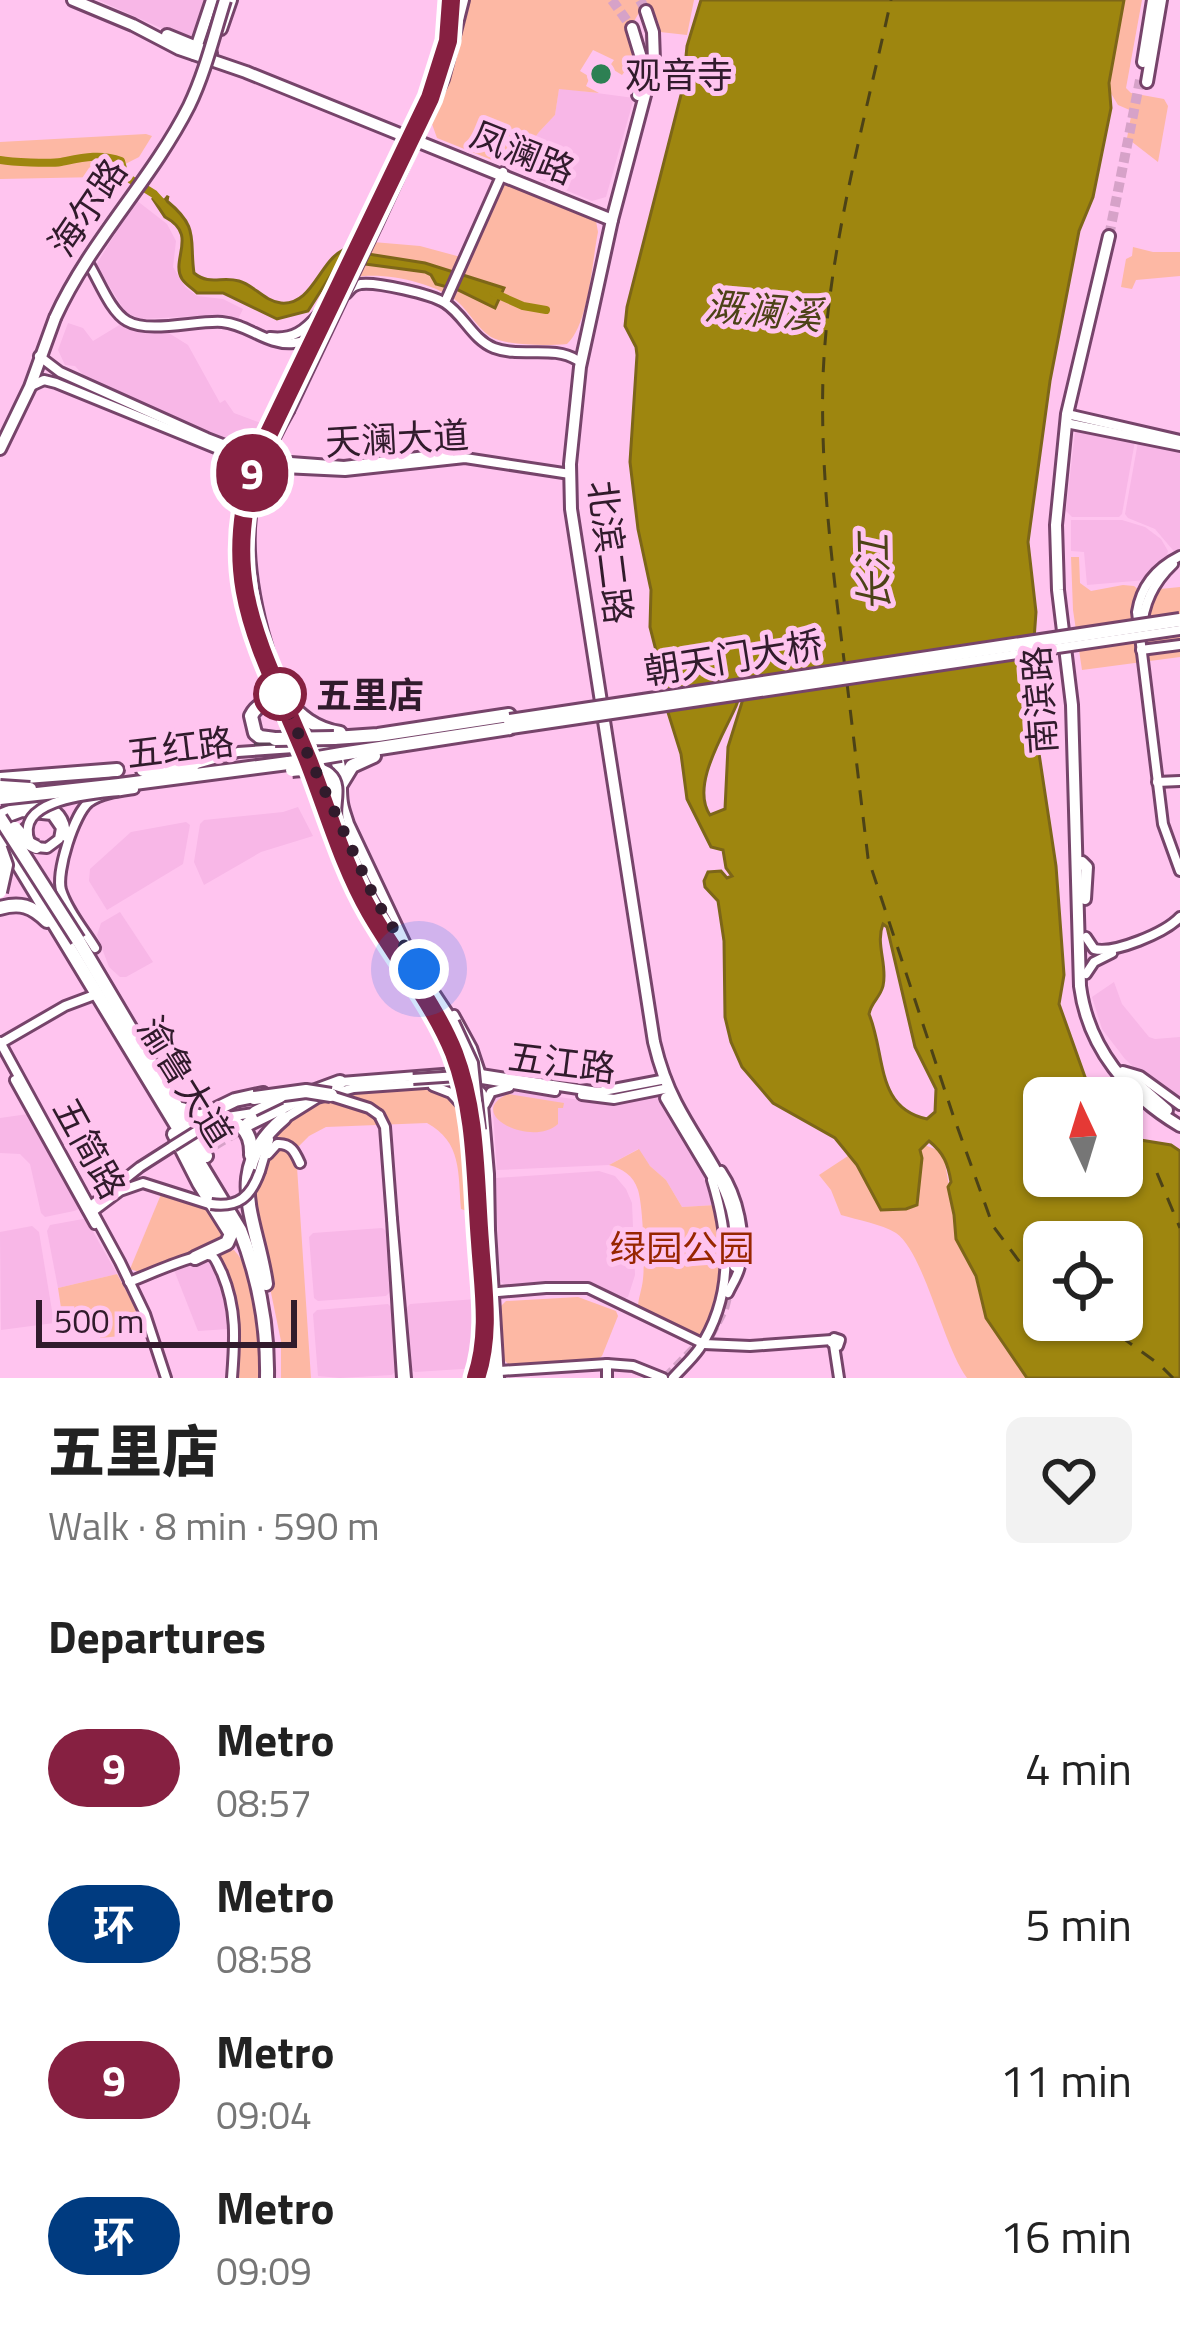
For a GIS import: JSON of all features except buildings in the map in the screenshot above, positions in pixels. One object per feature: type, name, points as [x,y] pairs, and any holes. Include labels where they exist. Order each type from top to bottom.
[{"type":"highway","name":"朝天门大桥","points":[[510,723],[1180,624]]},
{"type":"highway","name":"朝天门大桥","points":[[510,723],[1180,624]]},
{"type":"highway","points":[[284,697],[316,726],[340,734],[510,723]]},
{"type":"highway","points":[[283,715],[277,707],[258,707],[251,716],[254,733],[337,746],[378,735]]},
{"type":"highway","name":"五红路","points":[[337,746],[442,738],[510,723]]},
{"type":"highway","name":"五红路","points":[[0,791],[168,776],[289,759],[337,746],[510,723]]},
{"type":"highway","points":[[335,794],[358,762],[442,738]]},
{"type":"highway","points":[[316,746],[330,750],[339,765],[335,794],[405,954]]},
{"type":"highway","points":[[140,788],[198,781],[289,759],[332,778],[335,823],[370,901],[405,954]]},
{"type":"highway","points":[[168,776],[193,765]]},
{"type":"highway","points":[[143,770],[198,781]]},
{"type":"highway","name":"五红路","points":[[0,791],[118,781]]},
{"type":"highway","points":[[0,815],[36,847]]},
{"type":"highway","points":[[0,815],[82,937],[99,984]]},
{"type":"highway","points":[[0,844],[6,875],[0,892]]},
{"type":"highway","points":[[0,844],[47,922]]},
{"type":"highway","name":"渝鲁大道","points":[[0,844],[127,1026],[237,1208],[248,1230],[273,1323],[270,1378]]},
{"type":"highway","points":[[0,908],[34,909],[127,1026]]},
{"type":"highway","name":"渝鲁大道","points":[[99,984],[139,1063],[240,1230],[264,1291]]},
{"type":"highway","points":[[139,1063],[189,1182],[209,1204]]},
{"type":"highway","points":[[232,1108],[252,1111],[343,1082]]},
{"type":"highway","points":[[171,1097],[187,1113],[200,1117],[232,1108],[250,1096],[317,1086]]},
{"type":"highway","points":[[252,1111],[306,1091],[331,1095]]},
{"type":"highway","points":[[264,1291],[260,1249],[246,1194],[266,1135],[284,1118]]},
{"type":"highway","points":[[209,1124],[229,1120],[245,1129],[258,1165]]},
{"type":"highway","points":[[174,1142],[231,1234],[223,1245],[194,1258]]},
{"type":"highway","points":[[202,1177],[226,1213],[264,1291]]},
{"type":"highway","points":[[216,1260],[219,1251],[232,1246],[244,1253]]},
{"type":"main road","points":[[74,0],[195,51]]},
{"type":"main road","points":[[88,0],[195,51]]},
{"type":"main road","points":[[195,51],[222,0]]},
{"type":"main road","points":[[212,57],[222,0]]},
{"type":"main road","name":"海尔路","points":[[0,449],[30,387],[75,265],[172,124],[222,0]]},
{"type":"main road","points":[[460,0],[444,79],[366,221],[279,402],[240,513],[240,550],[260,652],[283,715],[364,899],[424,983],[455,1036],[472,1082],[490,1230]]},
{"type":"main road","points":[[1144,81],[1157,0]]},
{"type":"main road","name":"北滨二路","points":[[646,11],[654,42],[579,353],[566,509],[643,1010],[671,1110],[711,1166],[727,1215],[731,1270],[724,1298],[702,1345],[673,1378]]},
{"type":"main road","name":"北滨二路","points":[[632,28],[645,80]]},
{"type":"main road","name":"凤澜路","points":[[195,51],[610,216]]},
{"type":"main road","points":[[335,794],[284,697],[256,594],[249,550],[250,514],[258,462],[289,411],[377,225],[411,137]]},
{"type":"main road","points":[[447,297],[503,173]]},
{"type":"main road","name":"北滨二路","points":[[567,471],[580,367],[610,216]]},
{"type":"main road","name":"南滨路","points":[[1113,236],[1070,419],[1057,525],[1058,590],[1072,704],[1085,898],[1086,974],[1096,1028],[1123,1071],[1180,1122]]},
{"type":"main road","points":[[447,297],[358,285],[314,338],[282,344],[224,322],[149,326],[129,322],[117,311],[90,266],[130,320],[224,319],[277,338],[307,328],[333,298],[356,281],[369,280],[447,297],[485,339],[498,346],[579,353]]},
{"type":"main road","name":"海尔路","points":[[0,436],[39,356]]},
{"type":"main road","name":"天澜大道","points":[[39,356],[60,372],[258,462]]},
{"type":"main road","points":[[30,387],[38,381],[56,382],[60,372]]},
{"type":"main road","name":"天澜大道","points":[[56,382],[258,462],[344,466],[466,453],[567,471]]},
{"type":"main road","points":[[1070,419],[1180,443]]},
{"type":"main road","name":"南滨路","points":[[1070,419],[1064,589],[1078,704],[1083,844],[1080,986],[1101,1049],[1129,1089],[1180,1122]]},
{"type":"main road","points":[[1180,559],[1154,579],[1138,605],[1166,837],[1180,867]]},
{"type":"main road","points":[[1142,650],[1180,645]]},
{"type":"main road","points":[[51,811],[61,835],[52,846],[36,847],[26,830],[36,813],[143,770],[193,765],[238,752],[289,759],[316,746],[337,746]]},
{"type":"main road","points":[[332,771],[328,781],[335,794]]},
{"type":"main road","points":[[118,781],[140,788],[168,776]]},
{"type":"main road","points":[[82,937],[62,892],[61,872],[80,813],[118,781]]},
{"type":"main road","points":[[1159,782],[1180,781]]},
{"type":"main road","points":[[0,815],[22,809],[51,811],[64,819],[67,832],[56,888],[82,937],[94,948]]},
{"type":"main road","points":[[1076,812],[1079,848],[1083,844]]},
{"type":"main road","points":[[1086,937],[1094,949],[1104,951],[1180,921]]},
{"type":"main road","points":[[1086,974],[1099,958],[1166,934],[1180,921]]},
{"type":"main road","points":[[424,983],[469,1050],[478,1091],[480,1192],[492,1293]]},
{"type":"main road","points":[[424,983],[457,1051],[476,1076]]},
{"type":"main road","points":[[424,983],[460,1025],[476,1060],[476,1076]]},
{"type":"main road","points":[[0,1043],[99,984]]},
{"type":"main road","name":"五简路","points":[[0,1043],[145,1314],[166,1378]]},
{"type":"main road","points":[[446,1072],[458,1064],[457,1051]]},
{"type":"main road","name":"五简路","points":[[0,1052],[90,1210]]},
{"type":"main road","points":[[476,1060],[508,1076]]},
{"type":"main road","points":[[1123,1071],[1140,1076],[1180,1105]]},
{"type":"main road","name":"五江路","points":[[317,1086],[446,1072],[614,1099],[664,1084]]},
{"type":"main road","name":"五江路","points":[[284,1118],[304,1104],[354,1088],[476,1076],[508,1076],[590,1092],[645,1089]]},
{"type":"main road","points":[[343,1082],[464,1077],[478,1091]]},
{"type":"main road","points":[[414,1081],[446,1090],[466,1111]]},
{"type":"main road","points":[[480,1192],[464,1095],[474,1085],[481,1090],[489,1174],[497,1376],[607,1364],[633,1366],[663,1378]]},
{"type":"main road","points":[[484,1111],[485,1100],[500,1087],[559,1092]]},
{"type":"main road","points":[[331,1095],[369,1108],[386,1127],[404,1378]]},
{"type":"main road","points":[[90,1210],[174,1142],[232,1108]]},
{"type":"main road","points":[[140,1167],[138,1176],[143,1183],[226,1206],[246,1198],[258,1165],[274,1146],[285,1144],[293,1149],[300,1163]]},
{"type":"main road","points":[[90,1210],[143,1183]]},
{"type":"main road","points":[[129,1282],[194,1258],[209,1255],[216,1260],[234,1312],[232,1378]]},
{"type":"main road","points":[[492,1293],[586,1292],[702,1345],[749,1349],[834,1344],[840,1378]]},
{"type":"main road","points":[[607,1364],[607,1378]]},
{"type":"shaded area","points":[[98,0],[211,0],[190,41]]},
{"type":"shaded area","points":[[559,88],[634,98],[606,197],[592,201],[512,168],[555,115]]},
{"type":"shaded area","points":[[136,200],[167,224],[176,241],[173,267],[185,287],[197,296],[223,299],[243,309],[238,319],[215,315],[142,319],[126,313],[96,265]]},
{"type":"shaded area","points":[[68,323],[83,328],[93,341],[121,324],[138,331],[164,330],[188,345],[220,403],[225,400],[234,413],[261,423],[253,442],[240,445],[65,365],[58,350]]},
{"type":"shaded area","points":[[1081,429],[1135,441],[1119,517],[1072,517],[1066,511],[1075,432]]},
{"type":"shaded area","points":[[1142,440],[1180,449],[1178,556],[1155,529],[1125,514]]},
{"type":"shaded area","points":[[1071,520],[1122,520],[1145,527],[1161,539],[1168,551],[1166,559],[1146,580],[1087,585],[1084,552],[1071,551]]},
{"type":"shaded area","points":[[298,807],[313,836],[261,852],[204,885],[194,862],[204,820]]},
{"type":"shaded area","points":[[190,825],[183,864],[107,910],[89,881],[90,869],[131,832]]},
{"type":"shaded area","points":[[120,912],[153,962],[126,977],[109,967],[97,935],[101,923]]},
{"type":"shaded area","points":[[1114,982],[1122,1004],[1149,1037],[1180,1037],[1180,1102],[1125,1059],[1102,1029],[1092,997]]},
{"type":"shaded area","points":[[509,1090],[609,1104],[660,1098],[704,1172],[716,1205],[682,1207],[638,1149],[609,1165],[497,1170],[492,1099]]},
{"type":"shaded area","points":[[28,1114],[79,1209],[45,1217],[30,1164],[20,1154],[0,1153],[0,1118]]},
{"type":"shaded area","points":[[599,1171],[615,1176],[632,1203],[635,1275],[628,1297],[583,1284],[505,1285],[499,1280],[496,1178]]},
{"type":"shaded area","points":[[83,1219],[117,1274],[58,1288],[47,1231],[50,1225]]},
{"type":"shaded area","points":[[32,1226],[39,1232],[54,1323],[1,1330],[0,1232]]},
{"type":"shaded area","points":[[382,1228],[391,1291],[386,1296],[314,1298],[309,1237]]},
{"type":"shaded area","points":[[200,1261],[213,1264],[220,1280],[231,1314],[228,1329],[198,1331],[174,1270]]},
{"type":"shaded area","points":[[476,1299],[482,1303],[484,1366],[415,1372],[410,1368],[406,1309],[410,1304]]},
{"type":"shaded area","points":[[388,1304],[393,1309],[397,1369],[392,1375],[318,1376],[313,1314]]},
{"type":"green space","points":[[469,0],[694,0],[687,35],[660,32],[649,8],[625,28],[632,41],[638,82],[626,70],[622,75],[609,67],[614,60],[593,50],[580,71],[590,77],[586,86],[599,93],[559,89],[555,115],[512,168],[437,138],[432,124],[445,94]]},
{"type":"green space","points":[[1124,0],[1142,0],[1126,88],[1164,99],[1168,106],[1158,162],[1127,138],[1132,111],[1118,105],[1109,90]]},
{"type":"green space","points":[[152,136],[139,157],[100,177],[0,179],[0,142]]},
{"type":"green space","points":[[507,182],[596,221],[585,307],[567,344],[498,340],[437,289],[395,278],[357,277],[373,242],[469,256]]},
{"type":"green space","points":[[1133,247],[1180,252],[1180,276],[1136,280],[1132,289],[1121,287]]},
{"type":"green space","points":[[1071,557],[1079,557],[1080,583],[1091,591],[1123,585],[1140,591],[1180,587],[1180,657],[1082,670]]},
{"type":"green space","points":[[419,1089],[446,1093],[460,1108],[470,1212],[461,1209],[452,1149],[427,1123],[326,1127],[296,1149],[271,1144],[298,1112],[316,1103],[356,1093]]},
{"type":"green space","points":[[508,1094],[564,1103],[558,1108],[558,1124],[533,1132],[506,1126],[493,1110]]},
{"type":"green space","points":[[919,1143],[943,1152],[954,1233],[975,1277],[985,1318],[1034,1378],[967,1378],[906,1243],[890,1230],[841,1215],[819,1175],[854,1152]]},
{"type":"green space","points":[[278,1146],[290,1149],[297,1167],[311,1378],[281,1378],[281,1341],[270,1266],[251,1208],[252,1164],[266,1162]]},
{"type":"green space","name":"绿园公园","points":[[639,1149],[682,1207],[716,1205],[721,1272],[716,1304],[702,1335],[693,1336],[638,1308],[644,1260],[640,1198],[630,1177],[609,1165]]},
{"type":"green space","points":[[162,1192],[211,1208],[225,1228],[223,1240],[139,1272],[130,1269]]},
{"type":"green space","points":[[234,1250],[254,1293],[261,1378],[239,1378],[238,1316],[219,1258]]},
{"type":"green space","points":[[117,1274],[145,1325],[141,1334],[100,1338],[109,1313],[80,1316],[65,1334],[58,1288]]},
{"type":"green space","points":[[578,1297],[616,1311],[602,1356],[509,1365],[503,1359],[499,1308],[506,1301]]},
{"type":"water","name":"长江","points":[[701,0],[1124,0],[1109,83],[1111,108],[1093,197],[1079,231],[1050,381],[1028,542],[1036,612],[1030,694],[1056,866],[1064,975],[1059,1004],[1085,1077],[1023,1077],[1023,1197],[1143,1197],[1143,1140],[1180,1151],[1180,1378],[1027,1378],[986,1318],[976,1276],[956,1239],[950,1176],[938,1150],[929,1141],[920,1150],[917,1205],[881,1210],[857,1165],[835,1138],[773,1103],[742,1067],[731,1042],[725,1017],[718,901],[704,881],[708,872],[732,876],[723,850],[711,847],[687,799],[650,627],[651,590],[630,462],[637,355],[625,326],[627,307],[683,87],[687,46]],"holes":[[[745,673],[743,699],[728,747],[725,809],[710,815],[705,803],[706,775]],[[883,924],[915,1047],[936,1089],[935,1112],[927,1119],[910,1113],[890,1092],[869,1014],[883,986]]]},
{"type":"water","points":[[157,195],[164,201],[168,196],[167,201],[189,227],[194,273],[205,279],[239,281],[275,302],[300,298],[343,250],[425,263],[504,288],[495,308],[436,284],[425,272],[351,265],[334,270],[308,311],[277,319],[223,293],[197,293],[185,283],[179,271],[180,231],[153,199]]},
{"type":"waterway","name":"溉澜溪","points":[[0,160],[48,163],[91,157],[121,161],[125,176],[162,203]]},
{"type":"waterway","name":"溉澜溪","points":[[494,293],[546,310]]},
{"type":"ferry route","points":[[845,668],[825,486],[826,329],[849,187],[891,0]]},
{"type":"ferry route","points":[[847,683],[868,858],[993,1226],[1023,1266]]},
{"type":"ferry route","points":[[1157,1173],[1180,1228]]},
{"type":"ferry route","points":[[1127,1341],[1173,1378]]},
{"type":"tunnel","points":[[612,0],[632,28]]},
{"type":"tunnel","points":[[640,0],[646,11]]},
{"type":"tunnel","points":[[1109,236],[1140,80]]},
{"type":"tunnel","points":[[200,1158],[247,1125]]},
{"type":"tunnel","points":[[710,1335],[724,1309],[735,1266]]},
{"type":"tunnel","points":[[666,1378],[702,1341]]},
{"type":"railway","points":[[283,409],[436,92],[449,51],[454,0]]},
{"type":"railway","points":[[510,725],[1180,624]]},
{"type":"railway","points":[[254,744],[334,744]]},
{"type":"metro line","name":"9","points":[[451,0],[443,65],[430,98],[258,456],[245,496],[240,556],[250,619],[348,867],[441,1026],[464,1083],[484,1305],[484,1345],[476,1378]]},
{"type":"place","name":"观音寺","points":[[601,74]]},
{"type":"place","name":"五里店","points":[[280,694]]},
{"type":"route","points":[[280,694],[375,899],[419,969]]}]
